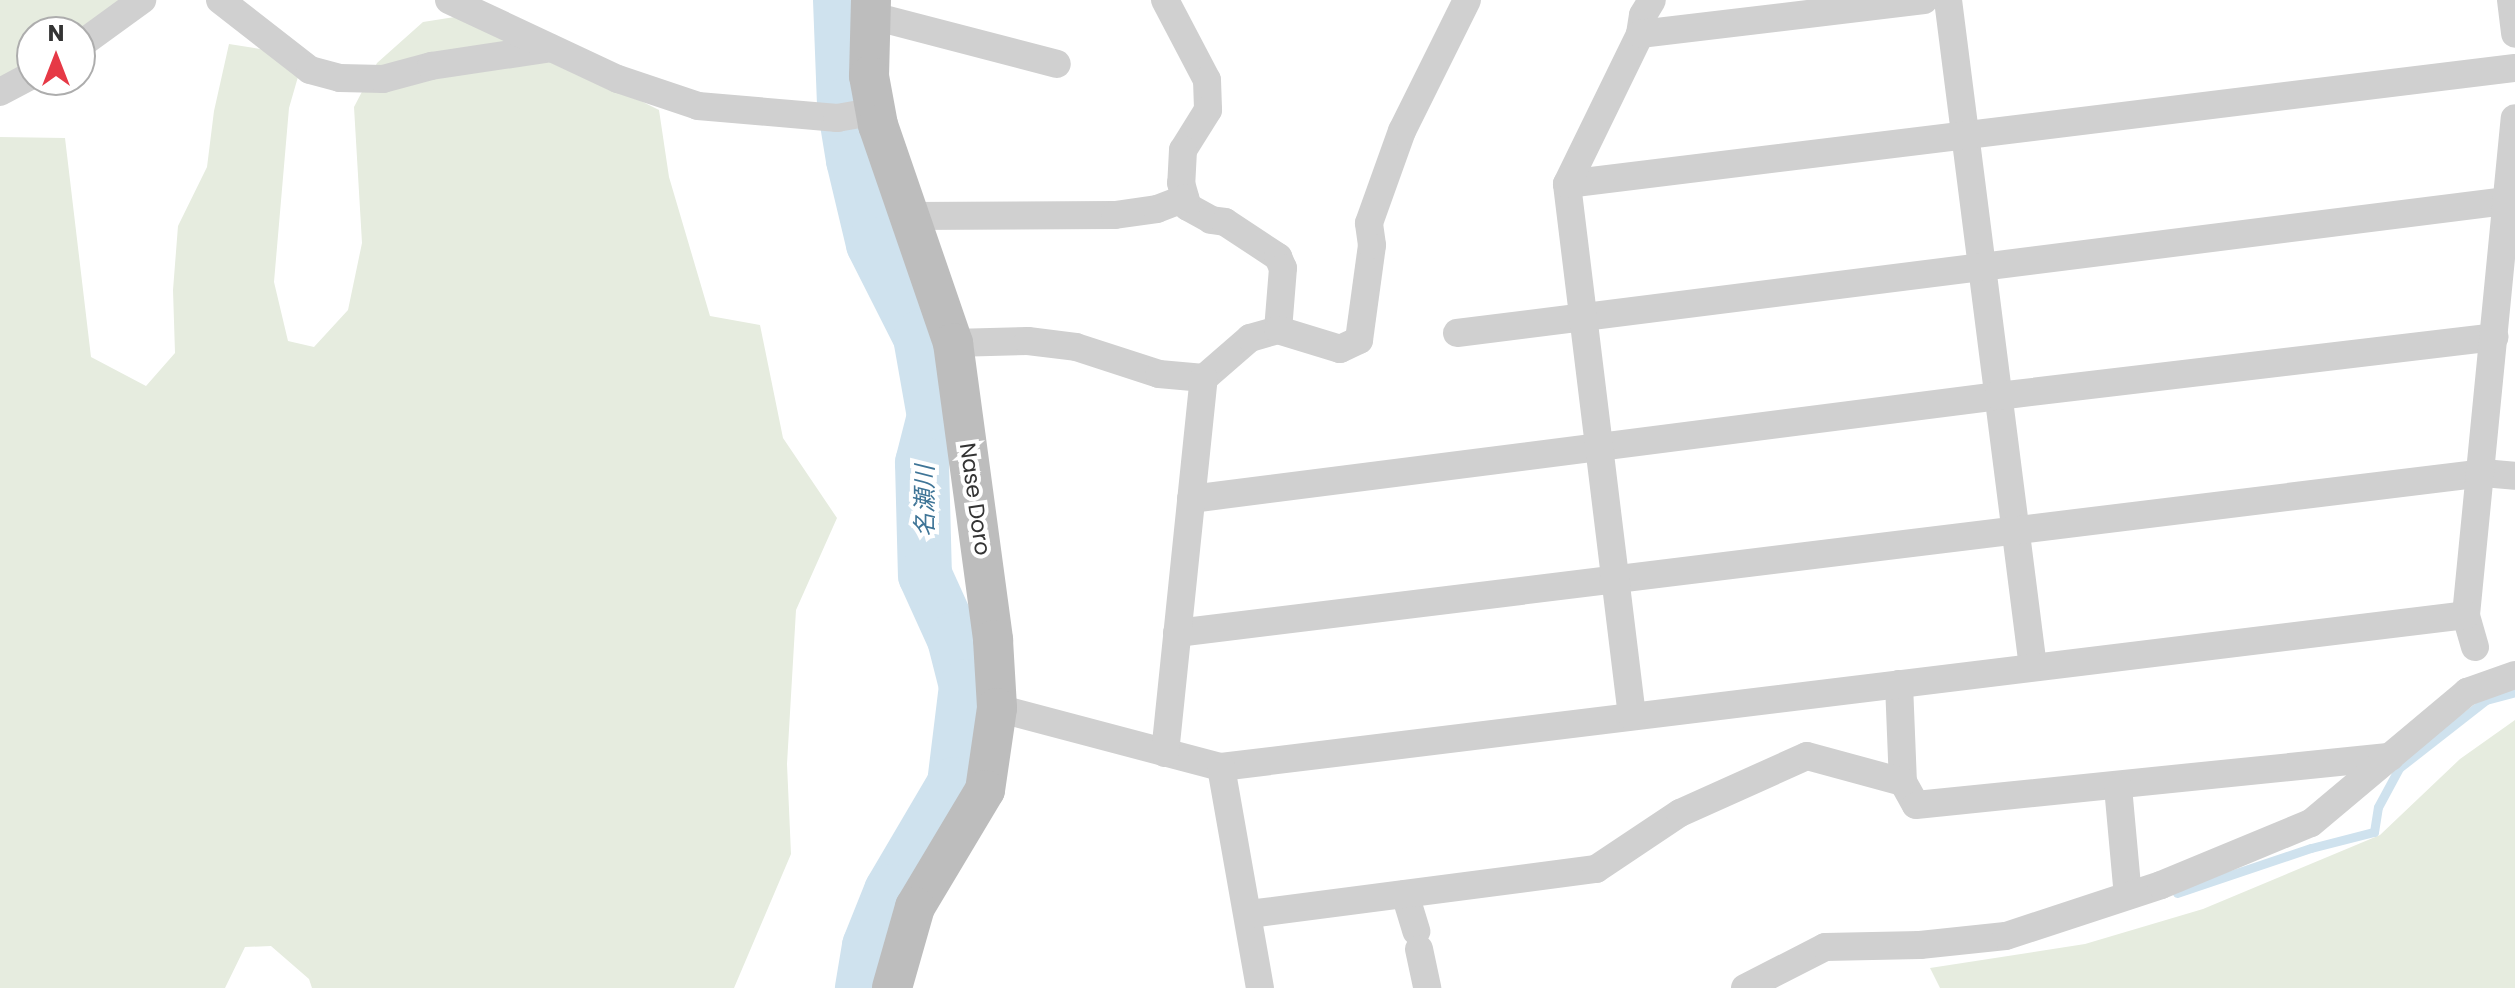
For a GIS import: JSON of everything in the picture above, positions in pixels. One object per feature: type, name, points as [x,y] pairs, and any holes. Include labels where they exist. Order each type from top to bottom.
[{"type":"street","points":[[96,33],[142,0]]},
{"type":"street","points":[[220,0],[310,70],[340,78],[383,79],[431,66],[551,48]]},
{"type":"street","points":[[449,0],[618,79],[698,106],[856,115]]},
{"type":"street","points":[[1165,0],[1207,80],[1208,110],[1183,150],[1181,183],[1188,207],[1211,220],[1225,222],[1278,257],[1283,268],[1278,330]]},
{"type":"street","points":[[1165,753],[1204,378],[1250,338],[1278,330],[1340,349],[1365,339],[1372,245],[1369,223],[1402,131],[1467,0]]},
{"type":"street","points":[[1632,716],[1567,184],[1640,34],[1643,15],[1652,0]]},
{"type":"street","points":[[1640,34],[1924,0]]},
{"type":"street","points":[[1948,0],[2033,667]]},
{"type":"street","points":[[2511,0],[2515,34]]},
{"type":"street","points":[[870,8],[1057,64]]},
{"type":"street","name":"Nase Doro","points":[[870,8],[869,76],[856,115],[909,216],[953,343],[993,640],[997,708],[985,790],[915,907],[892,988]]},
{"type":"street","points":[[1567,184],[2515,68]]},
{"type":"street","points":[[2475,647],[2466,615],[2483,473],[2515,118]]},
{"type":"street","points":[[909,216],[1115,215],[1157,209],[1185,198]]},
{"type":"street","points":[[1457,333],[2507,201]]},
{"type":"street","points":[[1191,499],[1998,396],[2495,337]]},
{"type":"street","points":[[953,343],[1028,341],[1076,347],[1159,374],[1204,378]]},
{"type":"street","points":[[1177,633],[2483,473],[2515,476]]},
{"type":"street","points":[[997,708],[1221,767],[2466,615]]},
{"type":"street","points":[[1745,988],[1825,947],[1920,945],[2006,936],[2128,896],[2311,823],[2482,680],[2515,675]]},
{"type":"street","points":[[1899,684],[1903,782],[1916,805],[2118,787],[2391,757]]},
{"type":"street","points":[[1249,914],[1596,869],[1680,813],[1807,756],[1903,782]]},
{"type":"street","points":[[1221,767],[1260,988]]},
{"type":"street","points":[[2118,787],[2128,896]]},
{"type":"street","points":[[1405,894],[1427,988]]},
{"type":"shaded area","points":[[0,0],[127,0],[96,21],[96,16],[16,16],[16,78],[0,87]]},
{"type":"shaded area","points":[[461,16],[511,36],[659,110],[669,177],[710,316],[760,325],[783,438],[837,518],[796,610],[787,764],[791,854],[734,988],[312,988],[309,979],[271,946],[245,947],[225,988],[0,988],[0,137],[65,138],[91,357],[146,386],[175,353],[173,290],[178,226],[207,167],[214,111],[229,44],[304,56],[289,108],[274,282],[288,341],[314,347],[348,310],[362,243],[354,107],[377,63],[423,22]]},
{"type":"shaded area","points":[[2515,720],[2515,988],[1940,988],[1930,968],[2085,944],[2203,909],[2380,835],[2460,759]]},
{"type":"waterway","name":"名瀬川","points":[[840,0],[844,105],[853,160],[873,244],[920,337],[934,416],[922,463],[925,575],[954,639],[966,686],[954,784],[891,891],[869,946],[862,988]]},
{"type":"waterway","points":[[2177,893],[2311,848],[2374,832],[2378,807],[2399,768],[2486,700],[2515,692]]}]
